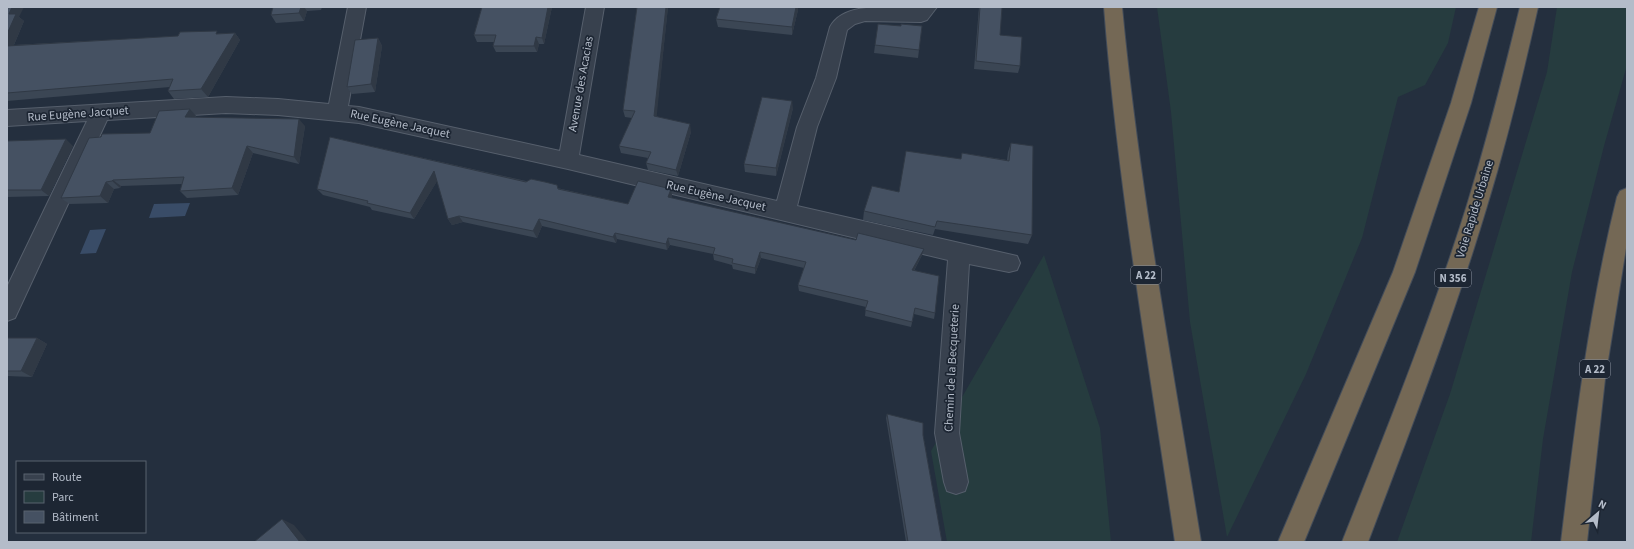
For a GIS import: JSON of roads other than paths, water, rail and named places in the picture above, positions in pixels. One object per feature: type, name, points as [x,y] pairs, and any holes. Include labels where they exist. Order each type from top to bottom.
[{"type":"highway","name":"A 22","points":[[1113,7],[1119,77],[1136,204],[1188,542]]},
{"type":"highway","points":[[1291,542],[1404,272],[1461,103],[1488,7]]},
{"type":"highway","name":"Voie Rapide Urbaine","points":[[1355,542],[1434,334],[1477,206],[1507,99],[1530,7]]},
{"type":"highway","name":"A 22","points":[[1574,542],[1593,379],[1615,247],[1627,197]]},
{"type":"street","points":[[337,112],[357,7]]},
{"type":"street","name":"Avenue des Acacias","points":[[568,161],[595,7]]},
{"type":"street","points":[[785,212],[807,127],[826,78],[839,27],[849,19],[865,14],[921,15],[928,7]]},
{"type":"street","name":"Rue Eugène Jacquet","points":[[7,118],[226,104],[337,112],[379,118],[568,161],[958,254],[1009,263]]},
{"type":"street","points":[[7,311],[101,112]]},
{"type":"street","name":"Chemin de la Becqueterie","points":[[956,482],[947,433],[958,254]]},
{"type":"water","points":[[190,203],[185,216],[149,218],[154,204]]},
{"type":"water","points":[[106,229],[96,253],[80,254],[90,230]]}]
